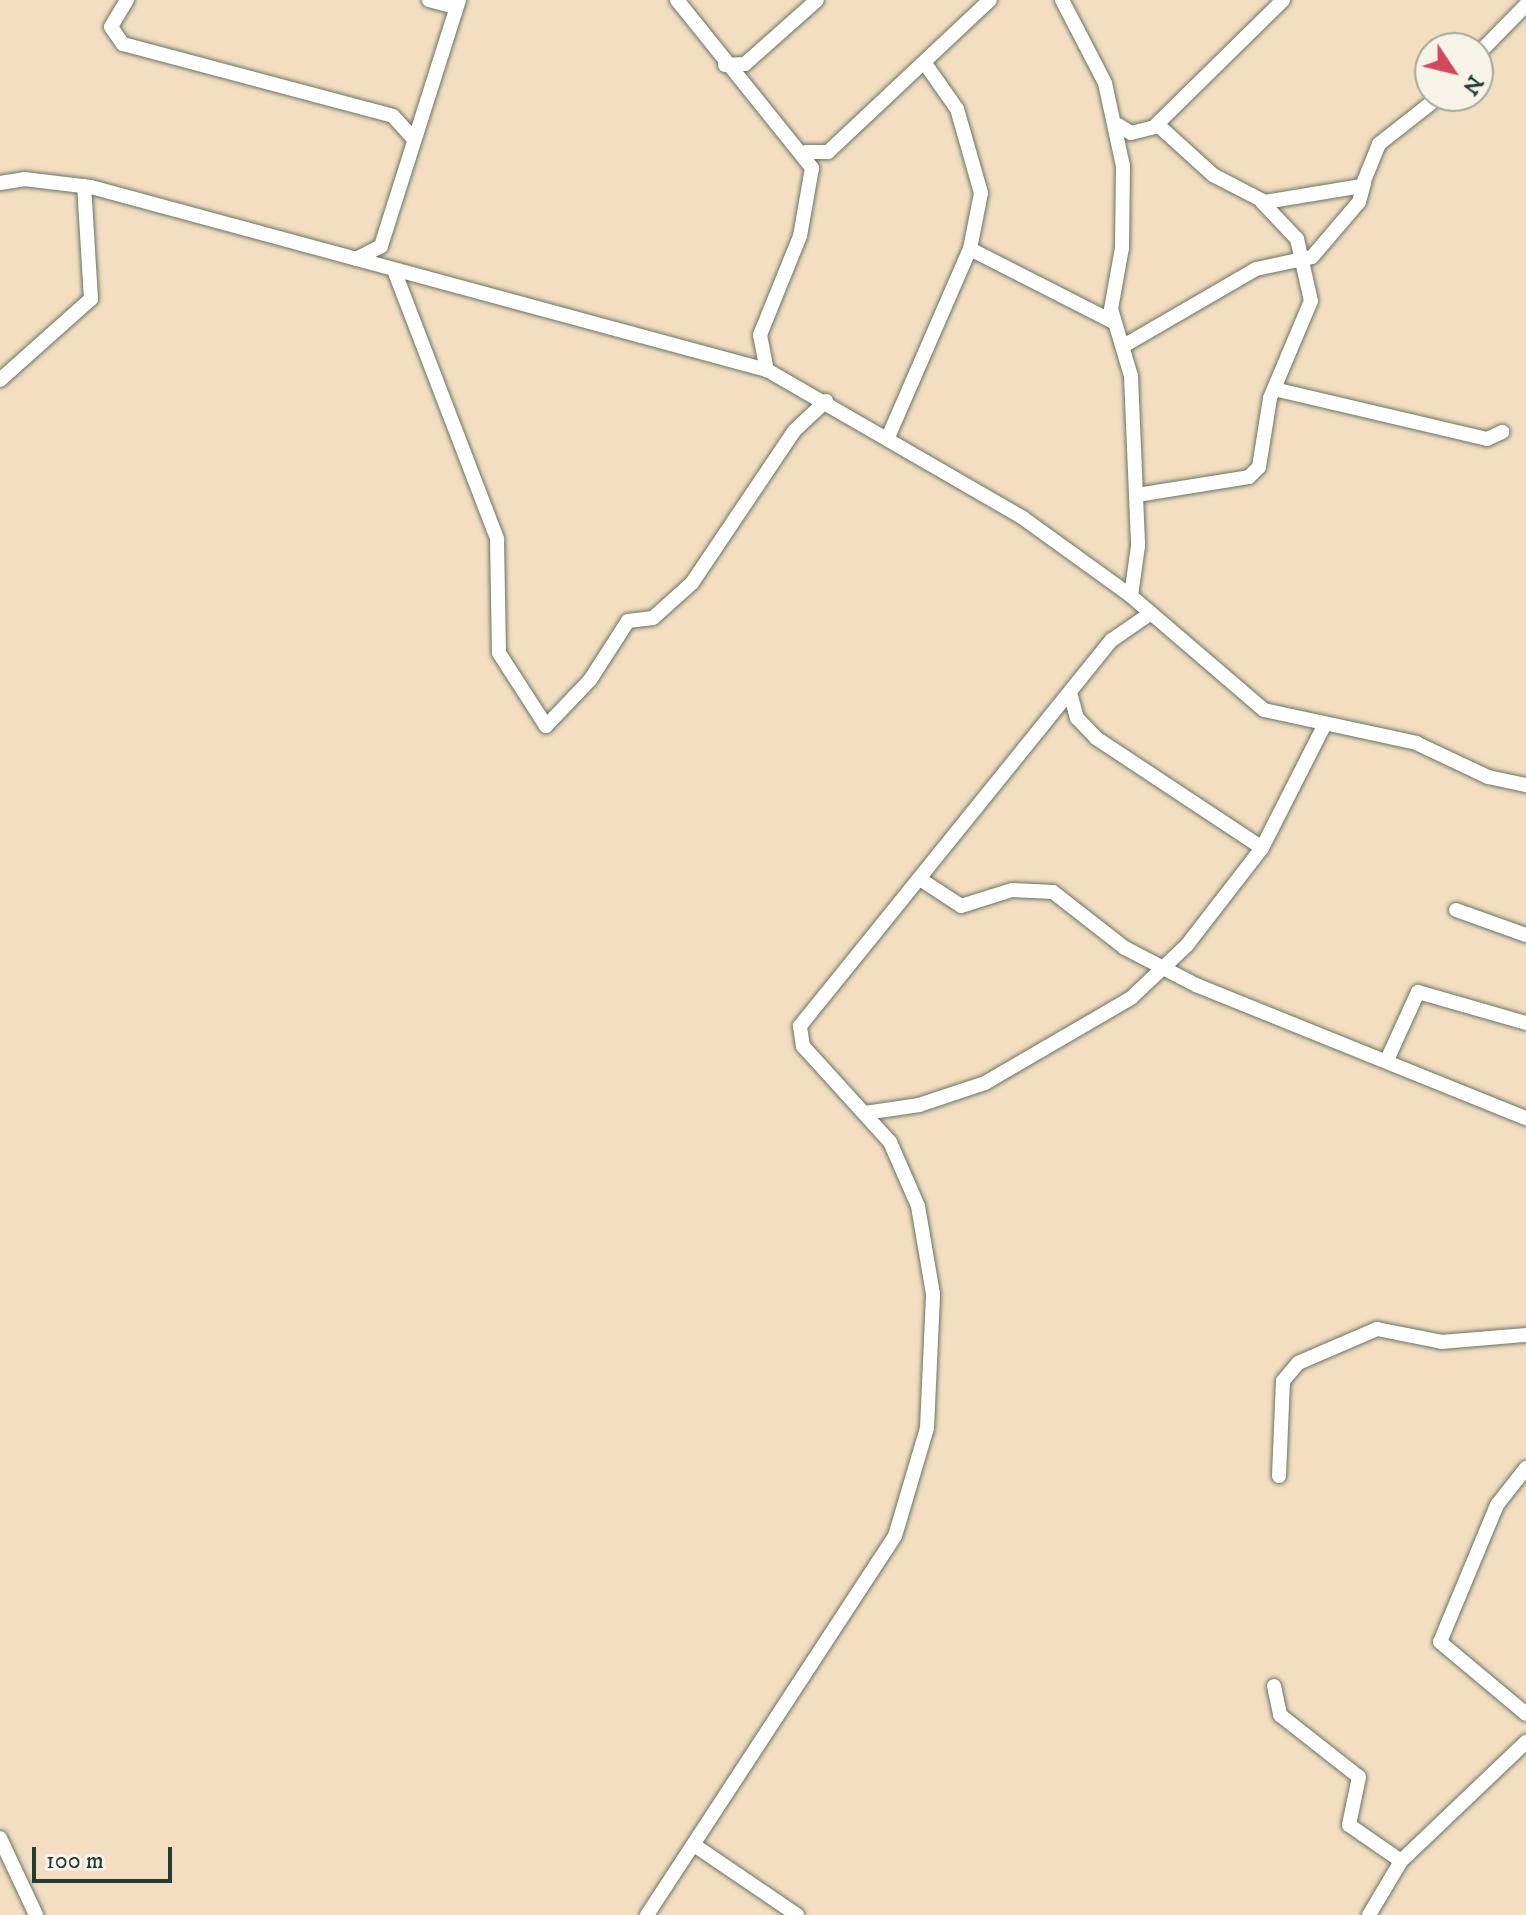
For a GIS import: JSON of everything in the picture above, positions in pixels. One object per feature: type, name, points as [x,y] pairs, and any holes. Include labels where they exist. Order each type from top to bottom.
[{"type":"street","points":[[127,0],[111,27],[123,44],[393,116],[413,138]]},
{"type":"street","points":[[429,0],[457,4],[381,246],[497,539],[499,653],[546,726],[567,710],[628,621],[653,618],[692,583],[794,431],[826,401]]},
{"type":"street","points":[[677,0],[725,65],[806,152],[814,189],[760,335],[767,370]]},
{"type":"street","points":[[725,65],[745,64],[817,0]]},
{"type":"street","points":[[806,152],[828,152],[990,0]]},
{"type":"street","points":[[1062,0],[1095,60],[1118,125],[1124,210],[1113,322],[1125,345],[1137,495],[1131,596]]},
{"type":"street","points":[[1118,125],[1131,133],[1156,125],[1283,0]]},
{"type":"street","points":[[1494,38],[1526,5]]},
{"type":"street","points":[[889,435],[970,249],[981,193],[977,164],[957,109],[924,62]]},
{"type":"street","points":[[1125,345],[1256,269],[1305,258],[1359,202],[1379,144],[1420,112]]},
{"type":"street","points":[[1137,495],[1253,475],[1265,452],[1274,389],[1311,301],[1305,258],[1262,202],[1213,175],[1156,125]]},
{"type":"street","points":[[0,183],[84,186],[767,370],[889,435],[1131,596],[1264,710],[1323,728],[1416,743],[1488,777],[1526,785]]},
{"type":"street","points":[[1262,202],[1364,183]]},
{"type":"street","points":[[0,380],[91,299],[84,186]]},
{"type":"street","points":[[356,259],[381,246]]},
{"type":"street","points":[[970,249],[1113,322]]},
{"type":"street","points":[[1274,389],[1487,439],[1502,432]]},
{"type":"street","points":[[647,1915],[697,1847],[895,1536],[920,1467],[931,1367],[927,1242],[904,1165],[865,1113],[803,1046],[800,1026],[923,881],[954,833],[1071,696],[1121,629],[1151,613]]},
{"type":"street","points":[[1071,696],[1077,718],[1096,738],[1262,848]]},
{"type":"street","points":[[865,1113],[919,1105],[995,1078],[1121,1007],[1161,965],[1187,945],[1262,848],[1323,728]]},
{"type":"street","points":[[923,881],[961,906],[1022,889],[1053,892],[1125,948],[1258,1012],[1387,1060],[1526,1118]]},
{"type":"street","points":[[1456,910],[1526,935]]},
{"type":"street","points":[[1387,1060],[1418,992],[1526,1023]]},
{"type":"street","points":[[1279,1476],[1283,1381],[1298,1363],[1377,1329],[1442,1342],[1526,1335]]},
{"type":"street","points":[[1526,1468],[1497,1505],[1440,1642],[1526,1714]]},
{"type":"street","points":[[1274,1686],[1280,1715],[1359,1777],[1349,1825],[1401,1861]]},
{"type":"street","points":[[1369,1915],[1401,1861],[1526,1742]]},
{"type":"street","points":[[0,1838],[32,1914]]},
{"type":"street","points":[[697,1847],[797,1915]]}]
